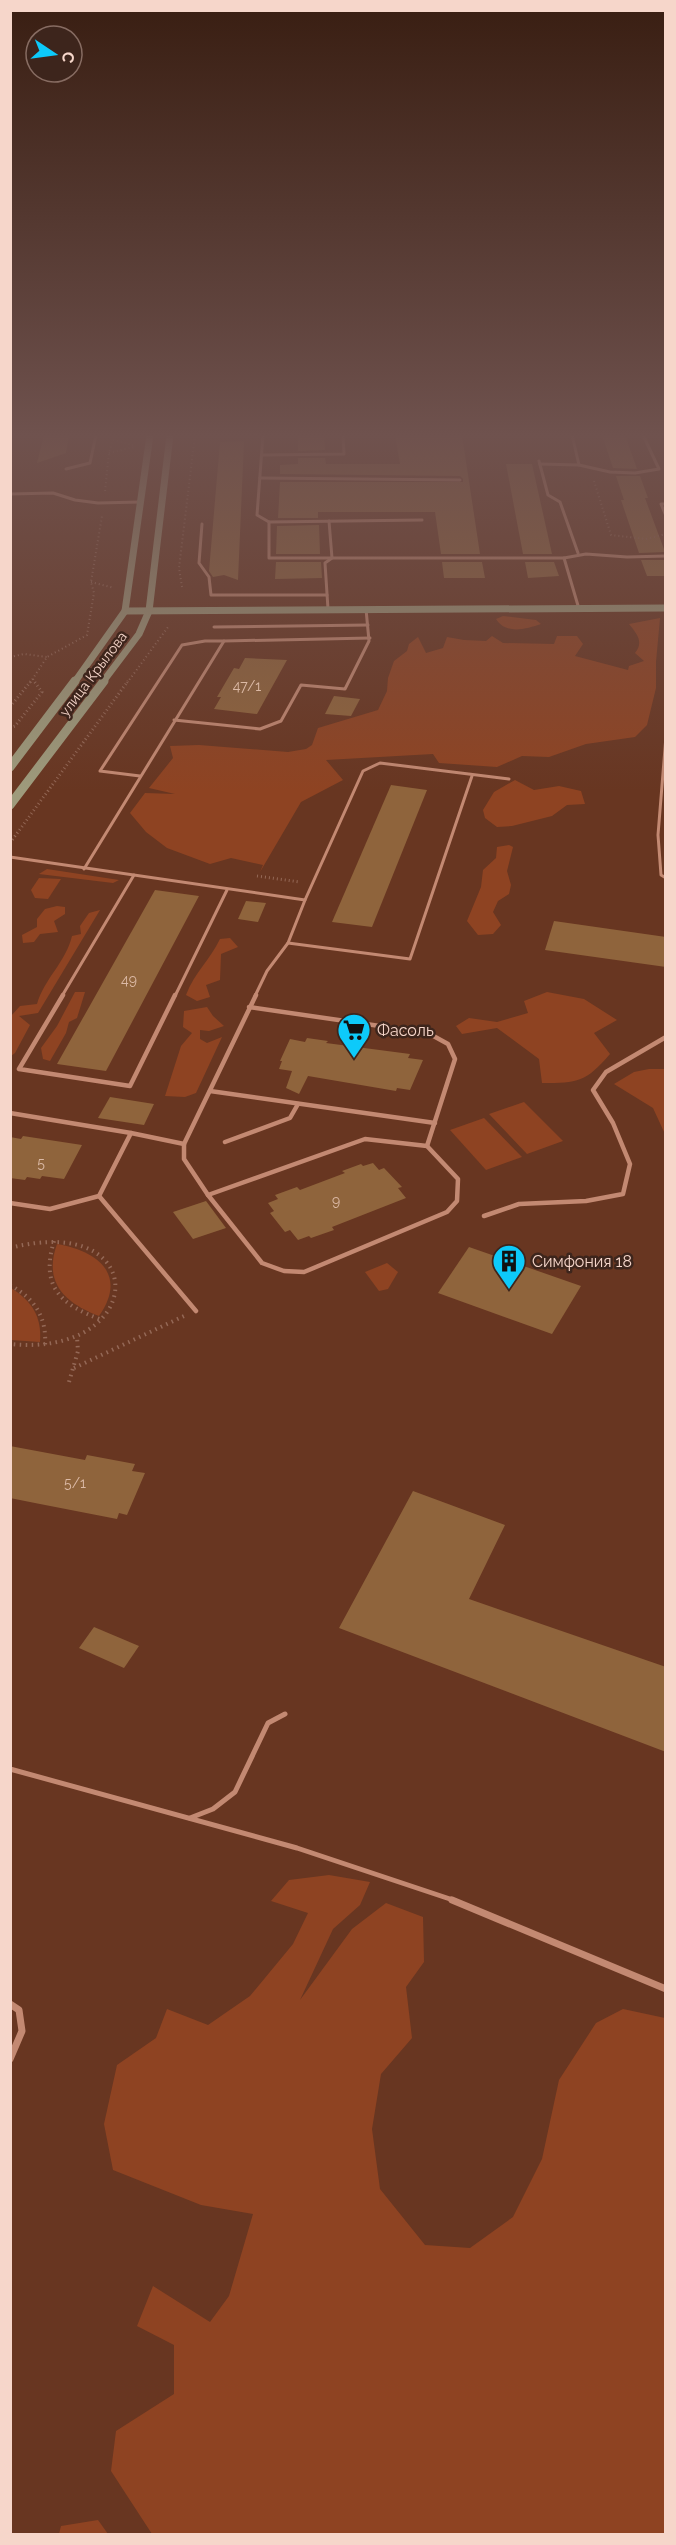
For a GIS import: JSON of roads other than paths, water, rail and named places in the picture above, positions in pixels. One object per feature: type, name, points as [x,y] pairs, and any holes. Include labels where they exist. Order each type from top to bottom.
[{"type":"main road","name":"улица Крылова","points":[[10,767],[110,635],[124,611],[132,554]]},
{"type":"main road","name":"улица Крылова","points":[[10,805],[139,634],[149,611],[156,554]]},
{"type":"main road","points":[[124,611],[666,608]]},
{"type":"lane","points":[[200,554],[199,563],[209,577],[210,595],[327,596]]},
{"type":"lane","points":[[269,554],[269,558],[564,558],[576,554]]},
{"type":"lane","points":[[332,554],[332,558]]},
{"type":"lane","points":[[609,554],[622,557],[666,556]]},
{"type":"lane","points":[[328,609],[325,563],[332,558]]},
{"type":"lane","points":[[564,558],[579,609]]},
{"type":"lane","points":[[174,720],[260,729],[281,722],[301,685],[345,689],[370,638],[366,609]]},
{"type":"lane","points":[[214,627],[368,625]]},
{"type":"lane","points":[[140,776],[100,771],[182,645],[205,640],[370,638]]},
{"type":"lane","points":[[84,868],[224,641]]},
{"type":"lane","points":[[666,736],[658,835],[661,875],[666,878]]},
{"type":"lane","points":[[208,1195],[364,1139],[427,1146],[458,1179],[458,1201],[447,1212],[303,1272],[284,1271],[262,1263],[208,1195],[184,1159],[184,1144],[267,971],[288,943],[363,771],[380,764],[509,779]]},
{"type":"lane","points":[[288,943],[410,959],[472,776]]},
{"type":"lane","points":[[10,857],[305,900]]},
{"type":"lane","points":[[134,875],[19,1069],[130,1086],[227,890]]},
{"type":"lane","points":[[249,1007],[428,1033],[448,1044],[455,1059],[427,1146]]},
{"type":"lane","points":[[484,1216],[519,1204],[586,1201],[623,1194],[630,1164],[613,1123],[593,1090],[606,1072],[666,1037]]},
{"type":"lane","points":[[210,1091],[435,1124]]},
{"type":"lane","points":[[225,1142],[290,1118],[298,1104]]},
{"type":"lane","points":[[10,1113],[184,1144]]},
{"type":"lane","points":[[10,1203],[50,1209],[99,1196],[131,1133]]},
{"type":"lane","points":[[99,1196],[195,1311]]},
{"type":"lane","points":[[189,1818],[213,1809],[235,1792],[268,1723],[285,1714]]},
{"type":"lane","points":[[10,1769],[189,1818],[392,1878],[510,1921],[666,1989]]},
{"type":"lane","points":[[10,2004],[19,2010],[22,2031],[10,2059]]},
{"type":"place","name":"Фасоль","points":[[354,1059]]},
{"type":"place","name":"Симфония 18","points":[[509,1290]]}]
